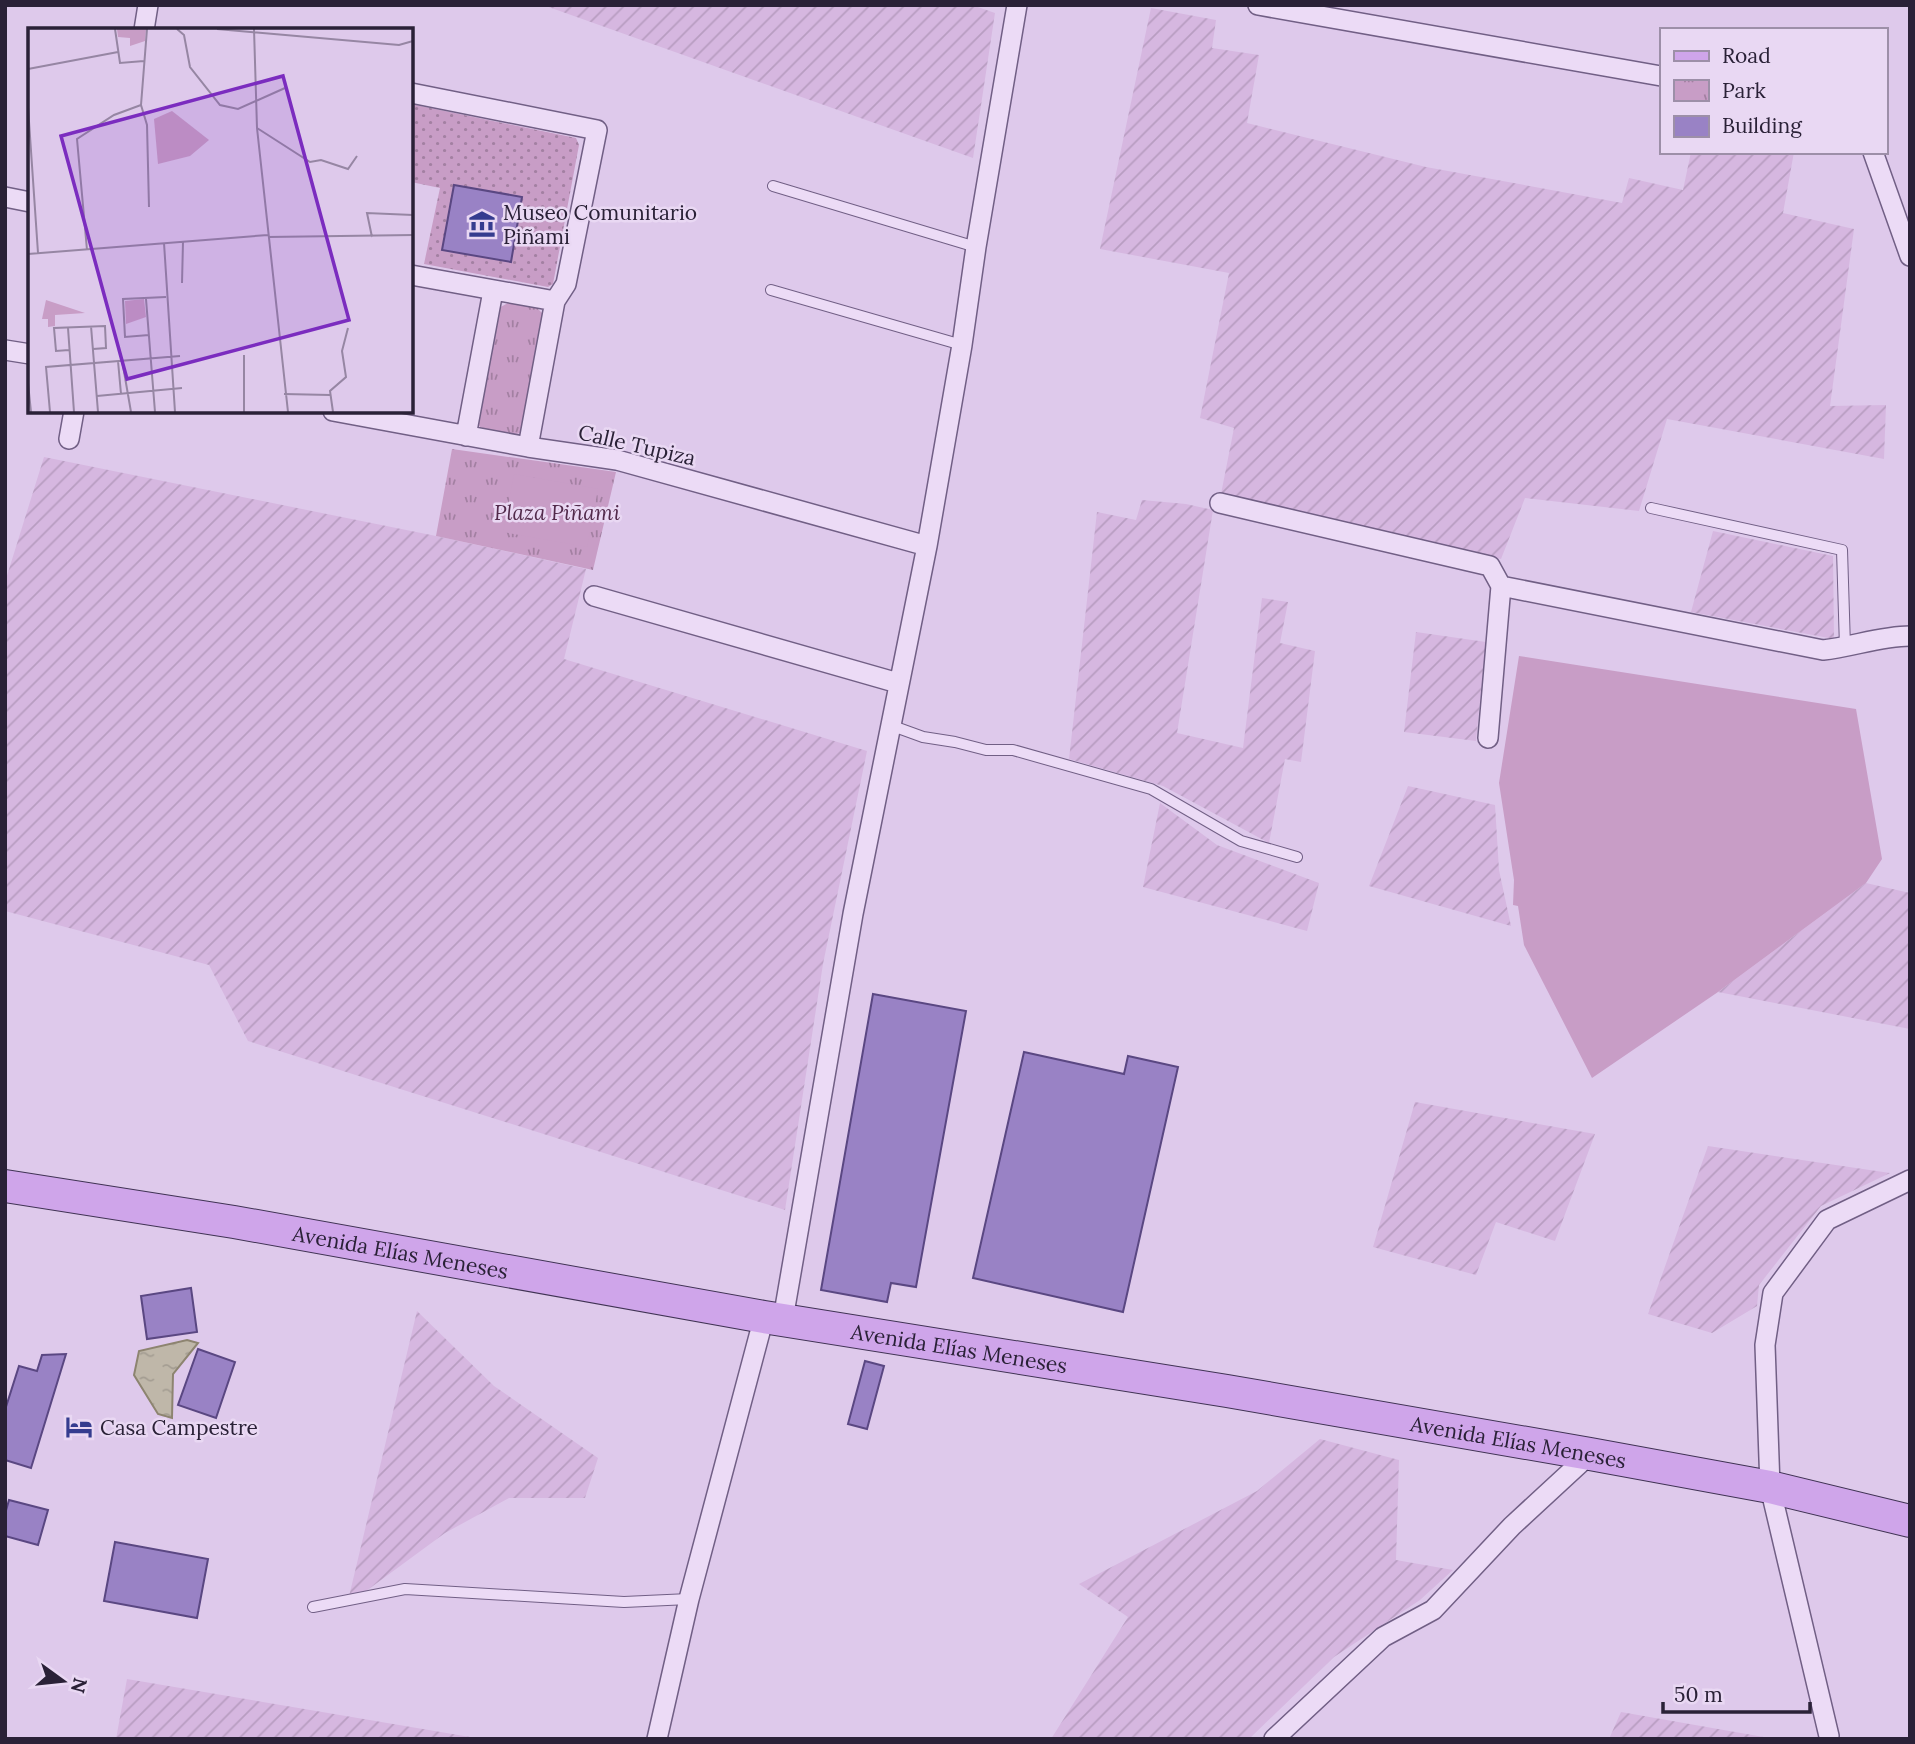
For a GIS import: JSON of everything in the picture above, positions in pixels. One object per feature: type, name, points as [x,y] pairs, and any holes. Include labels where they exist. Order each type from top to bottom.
[{"type":"main road","name":"Avenida Elías Meneses","points":[[5,1186],[234,1222],[774,1318],[1213,1389],[1590,1454],[1770,1486],[1910,1521]]},
{"type":"street","points":[[144,28],[148,5]]},
{"type":"street","points":[[657,1739],[689,1599],[774,1318],[927,546],[1017,5]]},
{"type":"street","points":[[1258,5],[1660,76]]},
{"type":"street","points":[[413,93],[597,130],[566,284],[555,301],[528,447]]},
{"type":"street","points":[[1874,154],[1910,256]]},
{"type":"street","points":[[5,197],[28,202]]},
{"type":"street","points":[[413,275],[555,301]]},
{"type":"street","points":[[466,436],[493,291]]},
{"type":"street","points":[[5,350],[28,355]]},
{"type":"street","points":[[69,439],[74,413]]},
{"type":"street","name":"Calle Tupiza","points":[[344,413],[528,447],[617,460],[927,546]]},
{"type":"street","points":[[1220,503],[1490,566],[1501,586],[1488,738]]},
{"type":"street","points":[[1501,586],[1823,650],[1845,648],[1896,636],[1910,636]]},
{"type":"street","points":[[594,596],[898,683]]},
{"type":"street","points":[[1829,1736],[1770,1486],[1765,1345],[1773,1293],[1827,1220],[1910,1180]]},
{"type":"street","points":[[1274,1739],[1383,1637],[1433,1609],[1511,1526],[1590,1454]]},
{"type":"lane","points":[[773,186],[976,247]]},
{"type":"lane","points":[[771,290],[962,345]]},
{"type":"lane","points":[[1651,508],[1842,550],[1845,648]]},
{"type":"lane","points":[[890,724],[923,737],[986,750],[1013,750],[1151,789],[1241,841],[1297,857]]},
{"type":"lane","points":[[313,1607],[405,1589],[624,1602],[689,1599]]},
{"type":"shaded area","points":[[543,5],[972,5],[995,13],[973,158]]},
{"type":"shaded area","points":[[1151,8],[1216,20],[1212,48],[1259,55],[1247,123],[1426,167],[1622,203],[1629,178],[1683,190],[1691,154],[1794,154],[1783,213],[1854,229],[1830,406],[1886,405],[1884,459],[1667,419],[1639,511],[1525,498],[1501,559],[1221,494],[1234,428],[1200,418],[1229,273],[1100,249]]},
{"type":"shaded area","points":[[44,457],[586,569],[564,659],[867,751],[823,964],[785,1210],[248,1041],[209,965],[5,911],[5,582]]},
{"type":"shaded area","points":[[1142,500],[1186,504],[1213,510],[1177,733],[1243,748],[1262,598],[1288,602],[1280,643],[1315,651],[1301,762],[1285,759],[1269,843],[1163,786],[1069,759],[1097,512],[1136,520]]},
{"type":"shaded area","points":[[1713,531],[1833,556],[1834,639],[1691,612]]},
{"type":"shaded area","points":[[1416,632],[1486,642],[1476,741],[1404,732]]},
{"type":"shaded area","points":[[1408,786],[1495,805],[1499,870],[1511,926],[1369,886]]},
{"type":"shaded area","points":[[1160,803],[1217,845],[1319,883],[1307,931],[1143,887]]},
{"type":"shaded area","points":[[1866,883],[1910,893],[1910,1029],[1718,992]]},
{"type":"shaded area","points":[[1415,1102],[1595,1134],[1555,1241],[1496,1222],[1476,1275],[1373,1247]]},
{"type":"shaded area","points":[[1708,1146],[1890,1173],[1821,1206],[1759,1285],[1757,1306],[1712,1333],[1648,1314]]},
{"type":"shaded area","points":[[417,1311],[494,1386],[598,1458],[585,1498],[509,1498],[445,1533],[347,1605]]},
{"type":"shaded area","points":[[1320,1439],[1399,1460],[1396,1560],[1453,1570],[1420,1600],[1334,1657],[1249,1739],[1051,1739],[1128,1617],[1079,1584],[1257,1491]]},
{"type":"shaded area","points":[[127,1679],[482,1739],[116,1739]]},
{"type":"shaded area","points":[[1621,1712],[1775,1739],[1609,1739]]},
{"type":"green space","points":[[413,104],[576,138],[579,145],[553,284],[548,287],[424,264],[440,188],[413,182]]},
{"type":"green space","points":[[508,303],[537,308],[545,316],[521,433],[516,434],[489,430],[480,427],[477,422],[497,309]]},
{"type":"green space","name":"Plaza Piñami","points":[[452,449],[616,472],[593,570],[436,536]]},
{"type":"green space","points":[[514,474],[598,489],[587,547],[503,532]]},
{"type":"green space","points":[[1519,656],[1856,709],[1882,859],[1866,883],[1718,992],[1592,1078],[1524,945],[1518,906],[1513,905],[1514,880],[1499,783]]},
{"type":"water","points":[[187,1340],[198,1343],[173,1374],[172,1418],[158,1414],[134,1375],[139,1351]]},
{"type":"building","name":"Museo Comunitario Piñami","points":[[454,185],[522,197],[511,262],[442,250]]},
{"type":"building","points":[[873,994],[966,1011],[916,1287],[891,1283],[887,1302],[821,1290]]},
{"type":"building","points":[[1024,1052],[1124,1074],[1128,1056],[1178,1067],[1123,1312],[973,1278]]},
{"type":"building","points":[[191,1288],[197,1332],[147,1339],[141,1296]]},
{"type":"building","points":[[198,1349],[235,1362],[216,1418],[178,1405]]},
{"type":"building","points":[[66,1354],[31,1468],[5,1460],[5,1410],[19,1366],[37,1371],[42,1355]]},
{"type":"building","points":[[865,1361],[884,1366],[867,1429],[848,1424]]},
{"type":"building","points":[[9,1500],[48,1510],[38,1545],[5,1536],[5,1514]]},
{"type":"building","points":[[115,1542],[208,1559],[197,1618],[104,1601]]},
{"type":"place","name":"Museo Comunitario Piñami","points":[[482,224]]},
{"type":"place","name":"Casa Campestre","points":[[79,1427]]}]
